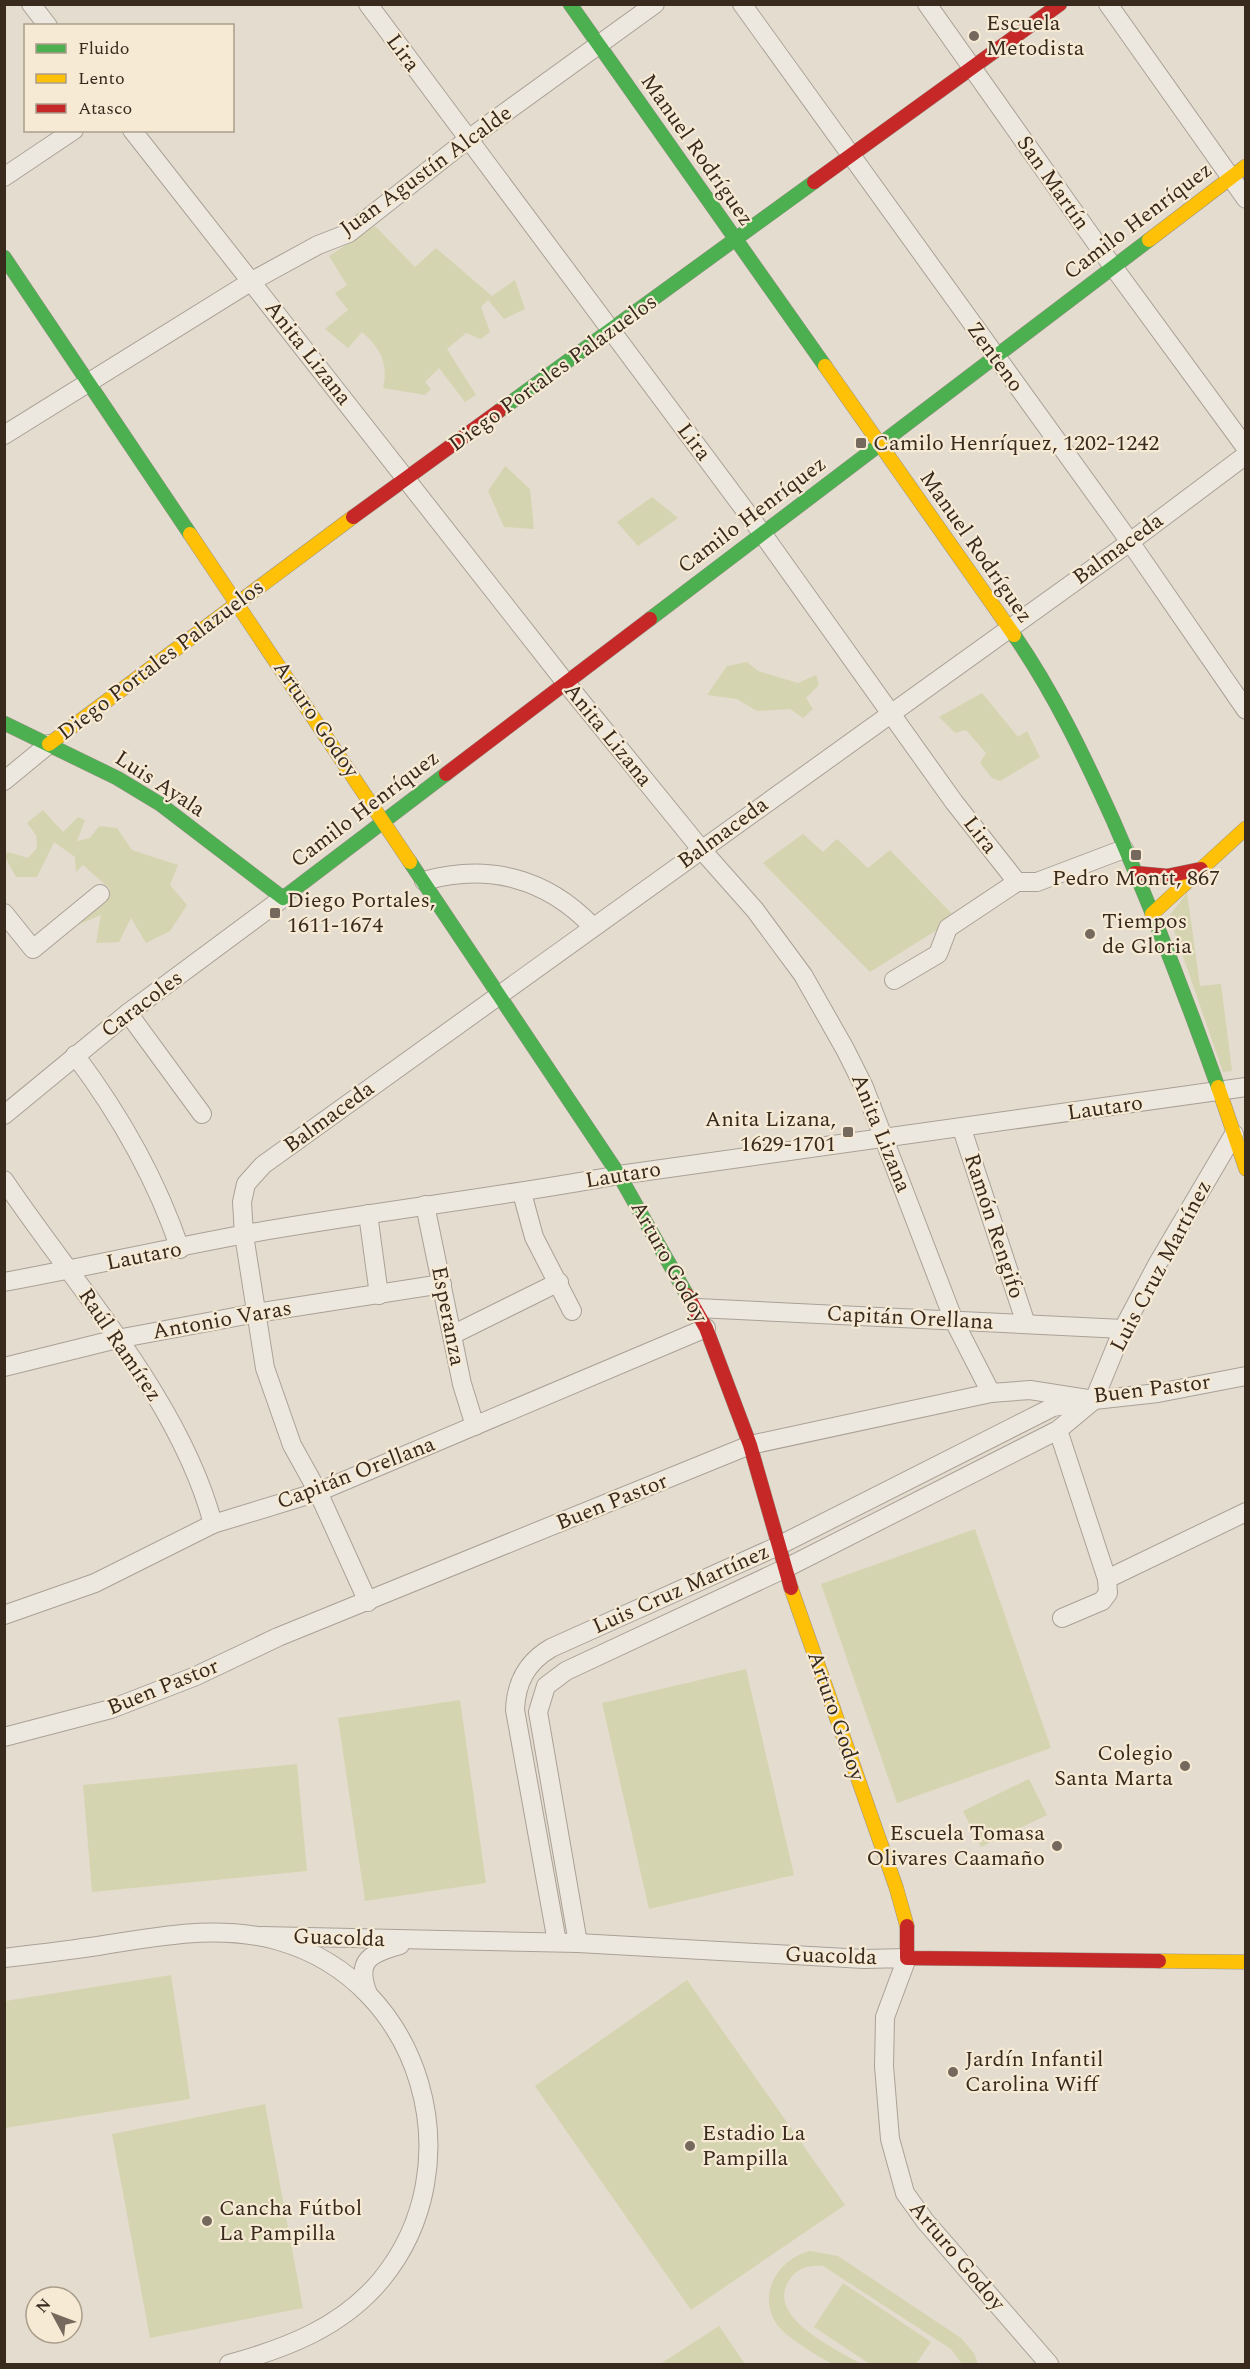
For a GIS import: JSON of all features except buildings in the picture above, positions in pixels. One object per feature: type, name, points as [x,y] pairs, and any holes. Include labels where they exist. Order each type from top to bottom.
[{"type":"street","points":[[31,4],[46,24]]},
{"type":"street","name":"Lira","points":[[368,4],[467,140],[762,533],[954,802],[1017,882]]},
{"type":"street","name":"Manuel Rodríguez","points":[[570,4],[735,242],[1042,675],[1063,715],[1152,914],[1245,1169]]},
{"type":"street","name":"Juan Agustín Alcalde","points":[[4,435],[252,281],[318,245],[349,233],[467,140],[655,4]]},
{"type":"street","name":"Zenteno","points":[[742,4],[994,357],[1130,542],[1245,710]]},
{"type":"street","name":"San Martín","points":[[927,4],[1113,267],[1245,448]]},
{"type":"street","name":"Diego Portales Palazuelos","points":[[4,781],[49,744],[237,602],[1060,4]]},
{"type":"street","points":[[1108,4],[1245,199]]},
{"type":"street","points":[[4,177],[71,132]]},
{"type":"street","name":"Anita Lizana","points":[[134,132],[566,683],[701,849],[755,910],[802,975],[845,1049],[884,1138],[954,1321],[991,1393]]},
{"type":"street","name":"Camilo Henríquez","points":[[283,898],[1245,166]]},
{"type":"street","name":"Arturo Godoy","points":[[4,256],[619,1175],[697,1308],[750,1445],[784,1569],[896,1887],[907,1926],[907,1958],[885,2017],[884,2066],[890,2139],[905,2193],[925,2221],[1049,2364]]},
{"type":"street","name":"Balmaceda","points":[[368,1602],[282,1420],[266,1368],[244,1235],[244,1193],[256,1170],[592,926],[1130,542],[1245,455]]},
{"type":"street","name":"Luis Ayala","points":[[4,723],[117,777],[160,804],[283,898]]},
{"type":"street","name":"Diego Portales Palazuelos","points":[[4,767],[49,744]]},
{"type":"street","points":[[1152,914],[1242,834]]},
{"type":"street","points":[[894,980],[938,954],[948,928],[1017,882],[1037,882],[1124,849]]},
{"type":"street","points":[[1135,873],[1167,876],[1201,869]]},
{"type":"street","points":[[424,881],[444,876],[484,873],[524,880],[561,899],[592,926]]},
{"type":"street","points":[[4,913],[33,949],[100,894]]},
{"type":"street","name":"Caracoles","points":[[9,1103],[283,898]]},
{"type":"street","points":[[128,1013],[202,1114]]},
{"type":"street","points":[[75,1055],[118,1115],[136,1146],[169,1215],[180,1249]]},
{"type":"street","name":"Lautaro","points":[[4,1282],[244,1235],[425,1205],[522,1193],[619,1175],[962,1129],[1245,1087]]},
{"type":"street","name":"Ramón Rengifo","points":[[962,1129],[1026,1324]]},
{"type":"street","name":"Luis Cruz Martínez","points":[[578,1943],[538,1712],[542,1694],[552,1680],[566,1671],[784,1569],[1058,1430],[1094,1400],[1123,1329],[1158,1263],[1234,1134]]},
{"type":"street","name":"Raúl Ramírez","points":[[4,1180],[36,1227],[70,1270],[166,1415],[192,1461],[213,1524]]},
{"type":"street","points":[[522,1193],[534,1237],[572,1311]]},
{"type":"street","name":"Esperanza","points":[[425,1205],[452,1335],[475,1426]]},
{"type":"street","points":[[368,1214],[379,1295]]},
{"type":"street","points":[[452,1335],[559,1282]]},
{"type":"street","name":"Antonio Varas","points":[[4,1367],[117,1339],[256,1313],[442,1284]]},
{"type":"street","name":"Capitán Orellana","points":[[697,1308],[1123,1329]]},
{"type":"street","name":"Capitán Orellana","points":[[4,1616],[95,1583],[213,1524],[318,1492],[706,1328]]},
{"type":"street","name":"Buen Pastor","points":[[4,1737],[111,1709],[196,1676],[278,1637],[750,1445],[991,1393],[1030,1390],[1094,1400],[1158,1393],[1245,1376]]},
{"type":"street","name":"Luis Cruz Martínez","points":[[556,1942],[515,1710],[517,1689],[526,1669],[551,1648],[778,1546],[1053,1407],[1094,1400]]},
{"type":"street","points":[[1058,1430],[1107,1579],[1108,1593],[1101,1601],[1062,1618]]},
{"type":"street","points":[[1107,1579],[1245,1512]]},
{"type":"street","points":[[4,1958],[181,1933],[226,1932],[262,1936],[319,1957],[368,1994],[403,2041],[424,2096],[428,2117],[429,2160],[426,2182],[414,2223],[405,2243],[381,2279],[351,2310],[315,2334],[268,2353],[229,2364]]},
{"type":"street","name":"Guacolda","points":[[262,1936],[416,1941],[556,1942],[864,1959],[1245,1962]]},
{"type":"street","name":"Guacolda","points":[[368,1994],[361,1977],[371,1956],[416,1941]]},
{"type":"green space","points":[[375,226],[415,267],[436,248],[492,296],[515,280],[525,309],[504,319],[488,300],[481,307],[490,332],[481,339],[466,333],[447,349],[476,395],[465,402],[439,368],[425,382],[431,389],[425,395],[383,388],[385,371],[382,357],[368,338],[362,332],[348,348],[325,329],[348,310],[335,293],[347,285],[329,256]]},
{"type":"green space","points":[[505,466],[530,489],[534,529],[504,527],[488,491]]},
{"type":"green space","points":[[652,497],[678,518],[638,546],[617,522]]},
{"type":"green space","points":[[747,662],[758,671],[798,683],[816,675],[819,685],[806,698],[813,709],[803,718],[790,709],[757,711],[737,699],[707,695],[727,666]]},
{"type":"green space","points":[[982,693],[1018,737],[1027,731],[1040,757],[1000,781],[992,778],[980,763],[986,753],[966,730],[955,733],[939,717]]},
{"type":"green space","points":[[43,810],[63,832],[78,817],[85,820],[77,841],[90,838],[99,826],[117,828],[132,850],[178,865],[170,885],[187,905],[170,931],[146,943],[131,918],[119,942],[96,943],[101,915],[80,924],[110,889],[83,865],[76,872],[75,857],[54,842],[37,877],[16,877],[4,855],[8,852],[28,858],[37,848],[36,835],[27,823]]},
{"type":"green space","points":[[803,834],[823,852],[837,839],[868,868],[890,850],[956,918],[870,972],[763,863]]},
{"type":"green space","points":[[1187,893],[1200,986],[1221,984],[1232,1071],[1223,1072],[1169,916]]},
{"type":"green space","points":[[975,1529],[1051,1748],[897,1803],[821,1584]]},
{"type":"green space","points":[[746,1669],[794,1875],[649,1909],[602,1703]]},
{"type":"green space","points":[[460,1700],[486,1883],[365,1901],[338,1718]]},
{"type":"green space","points":[[297,1764],[307,1871],[92,1892],[83,1785]]},
{"type":"green space","points":[[1029,1779],[1047,1815],[981,1847],[963,1811]]},
{"type":"green space","points":[[171,1975],[190,2099],[5,2128],[5,2001]]},
{"type":"green space","name":"Estadio La Pampilla","points":[[687,1980],[845,2205],[691,2310],[535,2086]]},
{"type":"green space","name":"Cancha Fútbol La Pampilla","points":[[265,2104],[303,2308],[150,2338],[112,2134]]},
{"type":"green space","points":[[810,2251],[838,2256],[961,2338],[974,2353],[978,2364],[962,2364],[951,2349],[823,2266],[804,2268],[793,2275],[784,2293],[786,2306],[794,2319],[806,2330],[861,2364],[843,2366],[833,2364],[804,2347],[779,2327],[769,2304],[773,2281],[779,2271],[798,2255]]},
{"type":"green space","points":[[843,2283],[931,2342],[916,2364],[870,2364],[814,2327]]},
{"type":"green space","points":[[719,2326],[745,2364],[660,2364]]},
{"type":"traffic: fast","points":[[570,4],[825,366]]},
{"type":"traffic: fast","points":[[499,411],[814,182]]},
{"type":"traffic: fast","points":[[650,619],[1149,240]]},
{"type":"traffic: fast","points":[[4,257],[190,534]]},
{"type":"traffic: fast","points":[[1014,635],[1068,725],[1113,820],[1168,952],[1218,1087]]},
{"type":"traffic: fast","points":[[4,723],[117,778],[160,804],[283,898],[446,774]]},
{"type":"traffic: fast","points":[[410,862],[619,1175],[687,1295]]},
{"type":"traffic: slow","points":[[1149,240],[1246,166]]},
{"type":"traffic: slow","points":[[825,366],[1014,635]]},
{"type":"traffic: slow","points":[[49,744],[353,517]]},
{"type":"traffic: slow","points":[[190,534],[410,862]]},
{"type":"traffic: slow","points":[[1152,914],[1246,828]]},
{"type":"traffic: slow","points":[[1218,1087],[1246,1169]]},
{"type":"traffic: slow","points":[[791,1588],[896,1887],[907,1926]]},
{"type":"traffic: slow","points":[[1159,1961],[1246,1962]]},
{"type":"traffic: jam","points":[[814,182],[1060,4]]},
{"type":"traffic: jam","points":[[353,517],[499,411]]},
{"type":"traffic: jam","points":[[446,774],[650,619]]},
{"type":"traffic: jam","points":[[1135,873],[1167,876],[1201,869]]},
{"type":"traffic: jam","points":[[687,1295],[706,1328],[750,1445],[791,1588]]},
{"type":"traffic: jam","points":[[907,1926],[907,1958],[1159,1961]]},
{"type":"place","name":"Escuela Metodista","points":[[974,36]]},
{"type":"place","name":"Camilo Henríquez, 1202-1242","points":[[861,443]]},
{"type":"place","name":"Pedro Montt, 867","points":[[1136,855]]},
{"type":"place","name":"Diego Portales, 1611-1674","points":[[275,913]]},
{"type":"place","name":"Tiempos de Gloria","points":[[1090,934]]},
{"type":"place","name":"Anita Lizana, 1629-1701","points":[[848,1132]]},
{"type":"place","name":"Colegio Santa Marta","points":[[1185,1766]]},
{"type":"place","name":"Escuela Tomasa Olivares Caamaño","points":[[1057,1846]]},
{"type":"place","name":"Jardín Infantil Carolina Wiff","points":[[953,2072]]},
{"type":"place","name":"Estadio La Pampilla","points":[[690,2146]]},
{"type":"place","name":"Cancha Fútbol La Pampilla","points":[[207,2221]]}]
